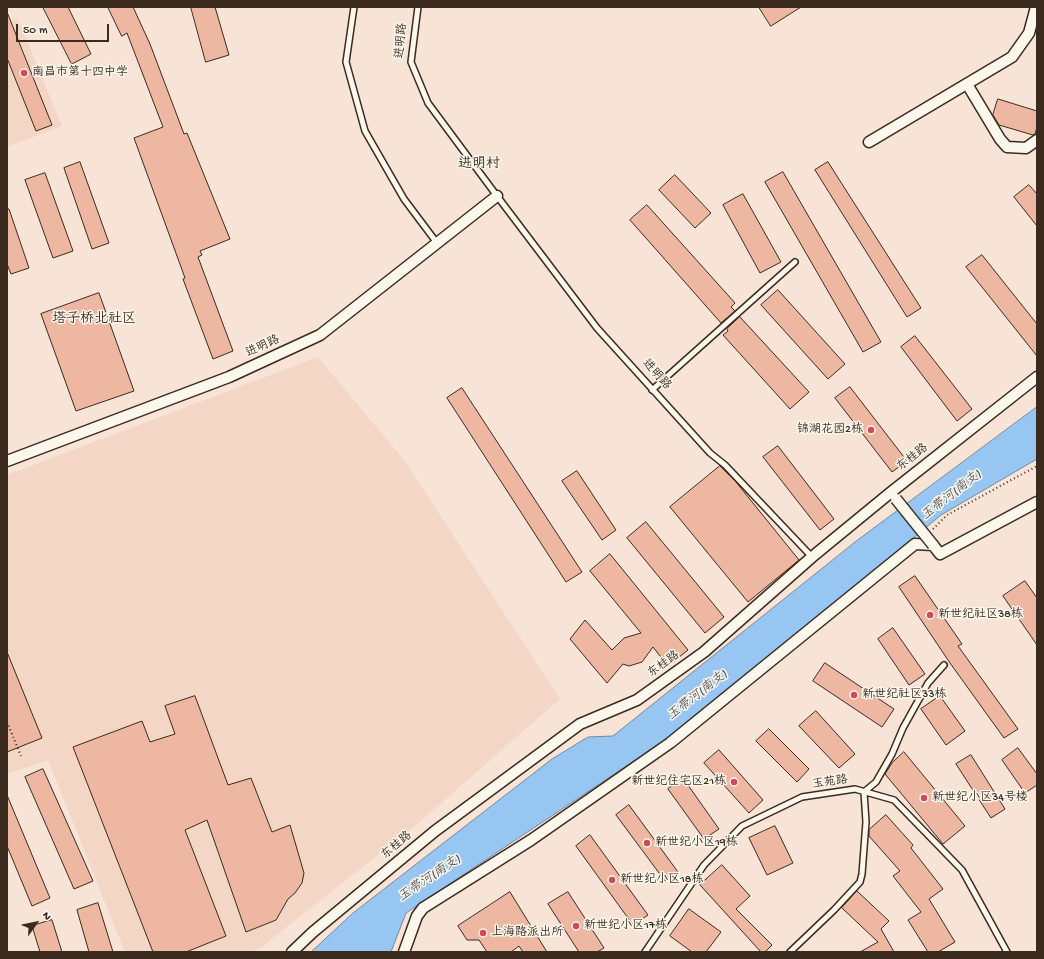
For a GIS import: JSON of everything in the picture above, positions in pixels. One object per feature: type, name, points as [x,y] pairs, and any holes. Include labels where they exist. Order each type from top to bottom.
[{"type":"street","points":[[870,142],[1012,57],[1028,33],[1036,7]]},
{"type":"street","points":[[967,84],[1000,139],[1007,147],[1026,148],[1037,140]]},
{"type":"street","name":"进明路","points":[[7,461],[229,377],[320,335],[496,196]]},
{"type":"street","name":"东桂路","points":[[292,952],[313,932],[435,831],[580,724],[637,700],[704,652],[812,557],[893,496],[1037,377]]},
{"type":"street","points":[[893,496],[940,554],[1037,502]]},
{"type":"street","points":[[404,952],[417,916],[423,908],[531,840],[670,743],[915,544],[933,545]]},
{"type":"lane","points":[[354,7],[346,62],[365,130],[404,199],[437,243]]},
{"type":"lane","name":"进明路","points":[[418,7],[411,62],[428,103],[496,196],[597,328],[710,454],[725,465],[812,557]]},
{"type":"lane","points":[[652,390],[795,262]]},
{"type":"lane","points":[[790,952],[834,910],[860,882],[866,822],[864,792],[876,782],[892,754],[903,728],[928,683],[944,665]]},
{"type":"lane","name":"玉苑路","points":[[645,952],[704,865],[742,826],[802,797],[854,789],[894,800],[962,870],[1007,952]]},
{"type":"path","points":[[931,530],[947,515],[1037,466]]},
{"type":"path","points":[[7,722],[21,756]]},
{"type":"shaded area","name":"南昌市第十四中学","points":[[18,19],[62,126],[7,147],[7,21]]},
{"type":"shaded area","points":[[318,357],[404,460],[560,699],[415,826],[260,948],[251,952],[125,952],[48,760],[7,774],[7,475]]},
{"type":"water","name":"玉带河(南支)","points":[[1037,407],[1037,459],[941,515],[697,719],[406,913],[391,952],[311,952],[353,913],[552,759],[588,737],[613,736],[855,542]]},
{"type":"building","points":[[43,7],[68,7],[91,54],[72,64]]},
{"type":"building","points":[[108,7],[133,7],[150,44],[184,134],[187,133],[230,239],[200,251],[202,255],[198,257],[233,351],[213,359],[183,279],[185,278],[134,138],[163,127],[127,33],[122,36]]},
{"type":"building","points":[[191,7],[215,7],[229,55],[206,62]]},
{"type":"building","points":[[759,7],[801,7],[771,26]]},
{"type":"building","points":[[7,12],[52,125],[36,131],[7,58]]},
{"type":"building","points":[[998,99],[1037,111],[1037,127],[1035,134],[1033,135],[999,125],[993,115]]},
{"type":"building","points":[[80,162],[109,243],[92,249],[64,168]]},
{"type":"building","points":[[828,162],[921,308],[907,317],[815,170]]},
{"type":"building","points":[[783,172],[881,342],[863,352],[765,182]]},
{"type":"building","points":[[45,173],[73,251],[53,258],[25,180]]},
{"type":"building","points":[[675,175],[711,213],[695,228],[659,190]]},
{"type":"building","points":[[1029,185],[1037,194],[1037,226],[1014,197]]},
{"type":"building","points":[[743,194],[781,262],[760,273],[723,205]]},
{"type":"building","points":[[647,205],[735,303],[731,307],[735,311],[721,323],[630,220]]},
{"type":"building","points":[[7,209],[9,209],[29,268],[11,274],[7,264]]},
{"type":"building","points":[[982,255],[1037,324],[1037,356],[966,267]]},
{"type":"building","points":[[778,290],[845,364],[828,379],[761,305]]},
{"type":"building","points":[[99,293],[134,391],[76,411],[41,314]]},
{"type":"building","points":[[740,317],[809,392],[790,409],[723,335],[728,331],[727,329]]},
{"type":"building","points":[[915,336],[972,409],[957,421],[901,347]]},
{"type":"building","name":"锦湖花园2栋","points":[[850,387],[907,461],[892,472],[835,398]]},
{"type":"building","points":[[462,388],[582,572],[566,582],[447,398]]},
{"type":"building","points":[[778,446],[834,519],[820,530],[763,457]]},
{"type":"building","points":[[720,466],[736,482],[799,560],[748,602],[670,507]]},
{"type":"building","points":[[577,471],[616,530],[602,540],[562,481]]},
{"type":"building","points":[[646,522],[724,617],[705,633],[627,538]]},
{"type":"building","points":[[610,554],[688,650],[668,666],[653,647],[642,662],[629,666],[623,664],[607,683],[570,639],[585,620],[612,650],[624,638],[641,633],[590,571]]},
{"type":"building","points":[[915,576],[962,644],[958,646],[1018,729],[1004,738],[950,663],[899,587]]},
{"type":"building","points":[[1025,581],[1037,598],[1037,645],[1003,596]]},
{"type":"building","points":[[893,628],[925,674],[909,685],[878,639]]},
{"type":"building","points":[[7,652],[42,738],[7,752]]},
{"type":"building","name":"新世纪社区33栋","points":[[825,663],[894,709],[882,727],[813,681]]},
{"type":"building","points":[[195,696],[228,785],[251,778],[272,832],[290,825],[304,873],[302,883],[295,893],[288,899],[276,920],[246,932],[207,820],[185,830],[226,936],[186,952],[153,952],[73,747],[142,721],[150,742],[175,734],[165,706]]},
{"type":"building","points":[[940,696],[965,731],[946,745],[921,709]]},
{"type":"building","points":[[816,711],[855,754],[839,768],[799,726]]},
{"type":"building","points":[[769,729],[809,769],[797,782],[756,741]]},
{"type":"building","points":[[1018,748],[1037,774],[1037,785],[1025,793],[1002,760]]},
{"type":"building","name":"新世纪住宅区21栋","points":[[719,750],[763,800],[749,813],[704,763]]},
{"type":"building","name":"新世纪小区34号楼","points":[[904,752],[965,826],[943,844],[885,774],[892,763]]},
{"type":"building","points":[[971,755],[1005,809],[991,818],[956,764]]},
{"type":"building","points":[[43,769],[93,881],[74,889],[25,777]]},
{"type":"building","points":[[683,778],[719,829],[704,839],[668,789]]},
{"type":"building","points":[[7,795],[50,898],[32,906],[7,846]]},
{"type":"building","name":"新世纪小区19栋","points":[[629,805],[678,872],[665,881],[616,815]]},
{"type":"building","points":[[886,815],[913,845],[911,848],[943,889],[929,899],[955,942],[938,952],[928,952],[908,920],[921,912],[893,876],[900,871],[869,836],[869,830]]},
{"type":"building","points":[[775,826],[793,863],[767,875],[749,838]]},
{"type":"building","name":"新世纪小区18栋","points":[[590,835],[648,915],[633,925],[576,846]]},
{"type":"building","points":[[722,865],[750,896],[736,909],[772,945],[765,952],[761,952],[700,885]]},
{"type":"building","points":[[857,891],[889,921],[881,929],[894,952],[860,952],[878,942],[842,908]]},
{"type":"building","points":[[510,892],[547,952],[523,952],[519,946],[511,952],[487,952],[479,940],[467,940],[458,926]]},
{"type":"building","name":"新世纪小区17栋","points":[[568,892],[604,948],[597,952],[579,952],[548,904]]},
{"type":"building","points":[[98,903],[113,952],[89,952],[77,910]]},
{"type":"building","points":[[689,909],[721,932],[706,952],[692,952],[670,936]]},
{"type":"building","points":[[52,920],[62,952],[40,952],[32,926]]},
{"type":"place","name":"南昌市第十四中学","points":[[24,73]]},
{"type":"place","name":"锦湖花园2栋","points":[[871,430]]},
{"type":"place","name":"新世纪社区38栋","points":[[930,615]]},
{"type":"place","name":"新世纪社区33栋","points":[[854,695]]},
{"type":"place","name":"新世纪住宅区21栋","points":[[734,782]]},
{"type":"place","name":"新世纪小区34号楼","points":[[924,798]]},
{"type":"place","name":"新世纪小区19栋","points":[[647,843]]},
{"type":"place","name":"新世纪小区18栋","points":[[612,880]]},
{"type":"place","name":"新世纪小区17栋","points":[[576,926]]},
{"type":"place","name":"上海路派出所","points":[[483,933]]},
{"type":"district","name":"进明村","points":[[479,165]]},
{"type":"district","name":"塔子桥北社区","points":[[94,320]]}]
